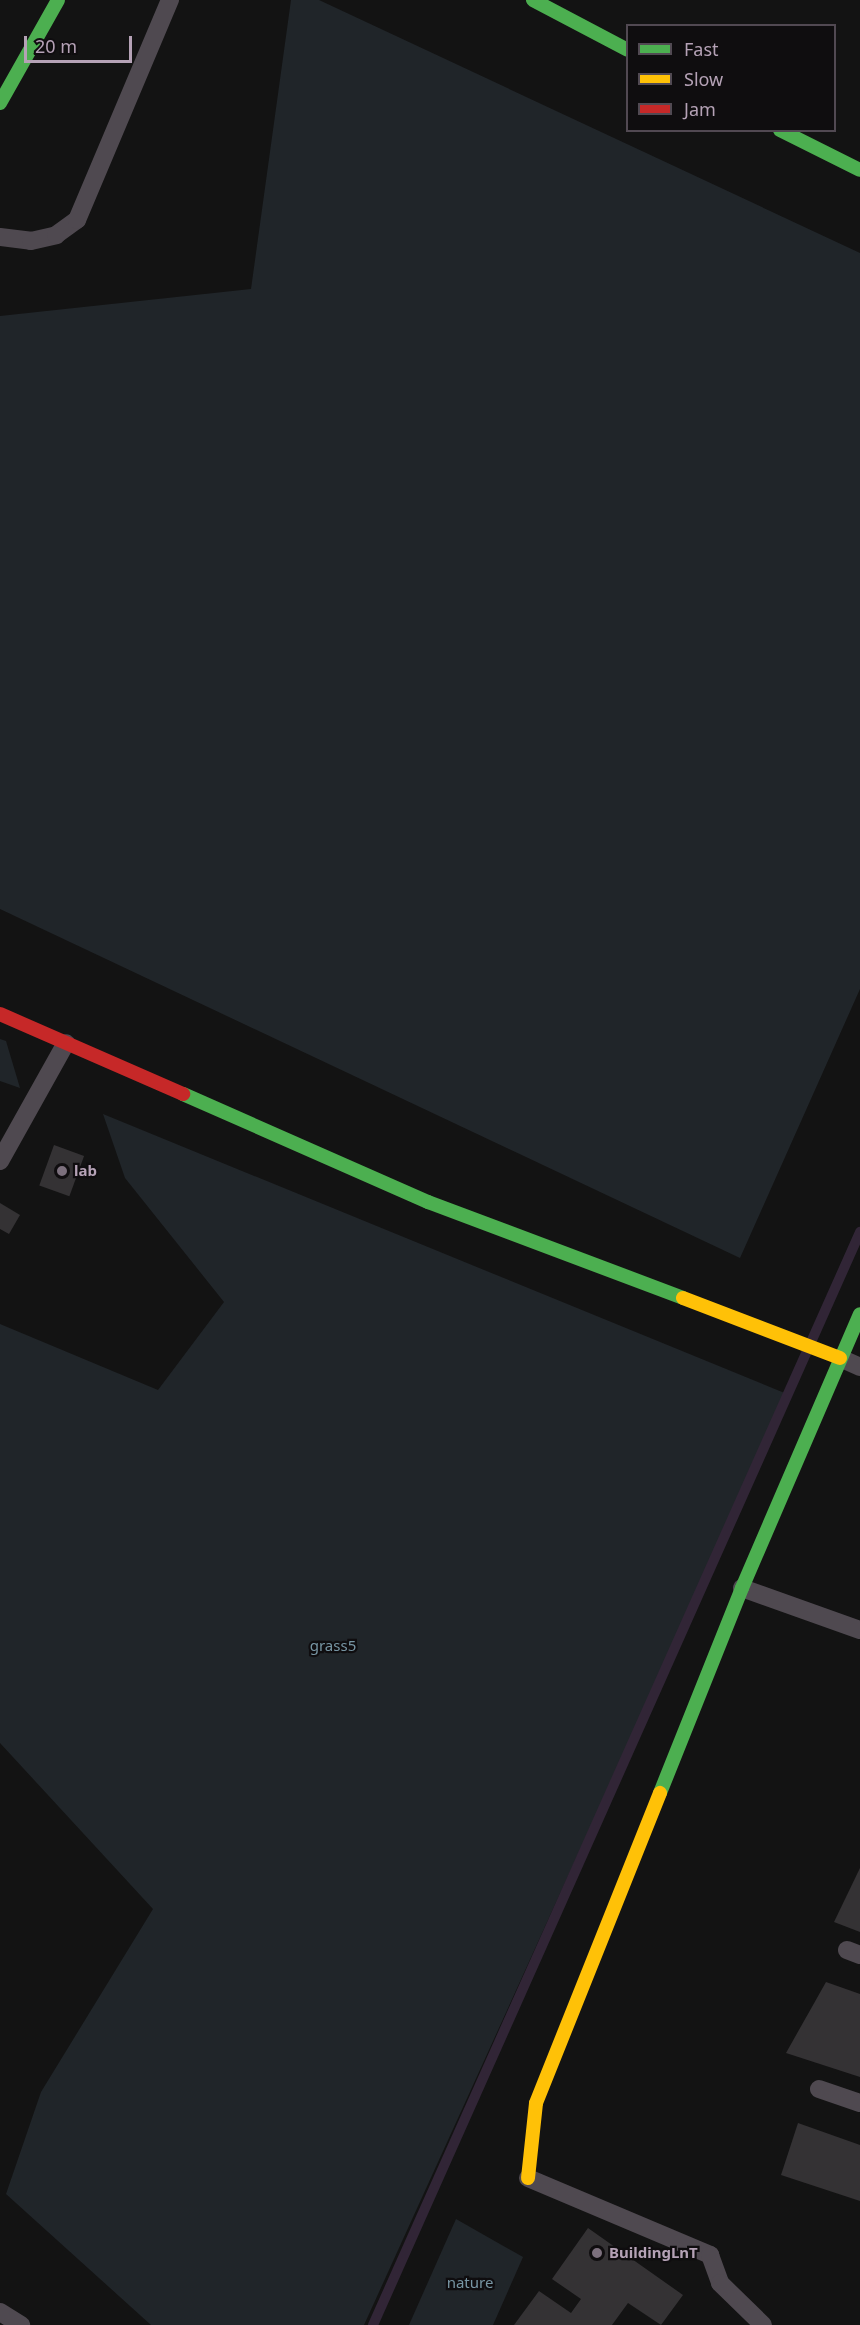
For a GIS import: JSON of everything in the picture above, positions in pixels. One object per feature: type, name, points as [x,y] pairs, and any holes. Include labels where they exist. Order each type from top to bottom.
[{"type":"main road","points":[[0,103],[58,0]]},
{"type":"main road","points":[[533,0],[626,49]]},
{"type":"main road","points":[[784,132],[860,170]]},
{"type":"main road","points":[[0,1014],[428,1202],[840,1358]]},
{"type":"main road","points":[[528,2178],[536,2103],[742,1588],[860,1314]]},
{"type":"lane","points":[[0,237],[31,241],[56,235],[77,220],[170,0]]},
{"type":"lane","points":[[0,1161],[66,1043]]},
{"type":"lane","points":[[840,1358],[860,1367]]},
{"type":"lane","points":[[742,1588],[860,1630]]},
{"type":"lane","points":[[819,2089],[860,2103]]},
{"type":"lane","points":[[528,2178],[710,2255],[720,2283],[763,2325]]},
{"type":"lane","points":[[0,2312],[21,2325]]},
{"type":"green space","points":[[291,0],[319,0],[860,253],[860,989],[740,1258],[0,909],[0,316],[251,289]]},
{"type":"green space","points":[[0,1039],[6,1041],[20,1088],[0,1081]]},
{"type":"green space","name":"grass5","points":[[103,1114],[787,1394],[364,2325],[151,2325],[6,2194],[41,2092],[153,1909],[0,1743],[0,1324],[158,1390],[224,1302],[125,1178]]},
{"type":"green space","name":"nature","points":[[456,2219],[523,2257],[493,2325],[409,2325]]},
{"type":"building","name":"lab","points":[[54,1145],[84,1156],[69,1196],[39,1185]]},
{"type":"building","points":[[0,1203],[20,1215],[9,1234],[0,1229]]},
{"type":"building","points":[[860,1868],[860,1932],[834,1922]]},
{"type":"building","points":[[826,1982],[860,1994],[860,2077],[786,2053]]},
{"type":"building","points":[[798,2123],[860,2145],[860,2201],[781,2175]]},
{"type":"building","name":"BuildingLnT","points":[[588,2228],[683,2295],[661,2325],[628,2303],[612,2325],[514,2325],[539,2291],[571,2313],[581,2299],[552,2279]]},
{"type":"waterway","points":[[373,2325],[860,1232]]},
{"type":"traffic: fast","points":[[0,103],[58,0]]},
{"type":"traffic: fast","points":[[533,0],[626,49]]},
{"type":"traffic: fast","points":[[784,132],[860,170]]},
{"type":"traffic: fast","points":[[183,1094],[428,1202],[683,1298]]},
{"type":"traffic: fast","points":[[660,1793],[742,1588],[860,1314]]},
{"type":"traffic: slow","points":[[683,1298],[840,1358]]},
{"type":"traffic: slow","points":[[528,2178],[536,2103],[660,1793]]},
{"type":"traffic: jam","points":[[0,1014],[183,1094]]},
{"type":"place","name":"lab","points":[[62,1171]]},
{"type":"place","name":"BuildingLnT","points":[[597,2253]]}]
